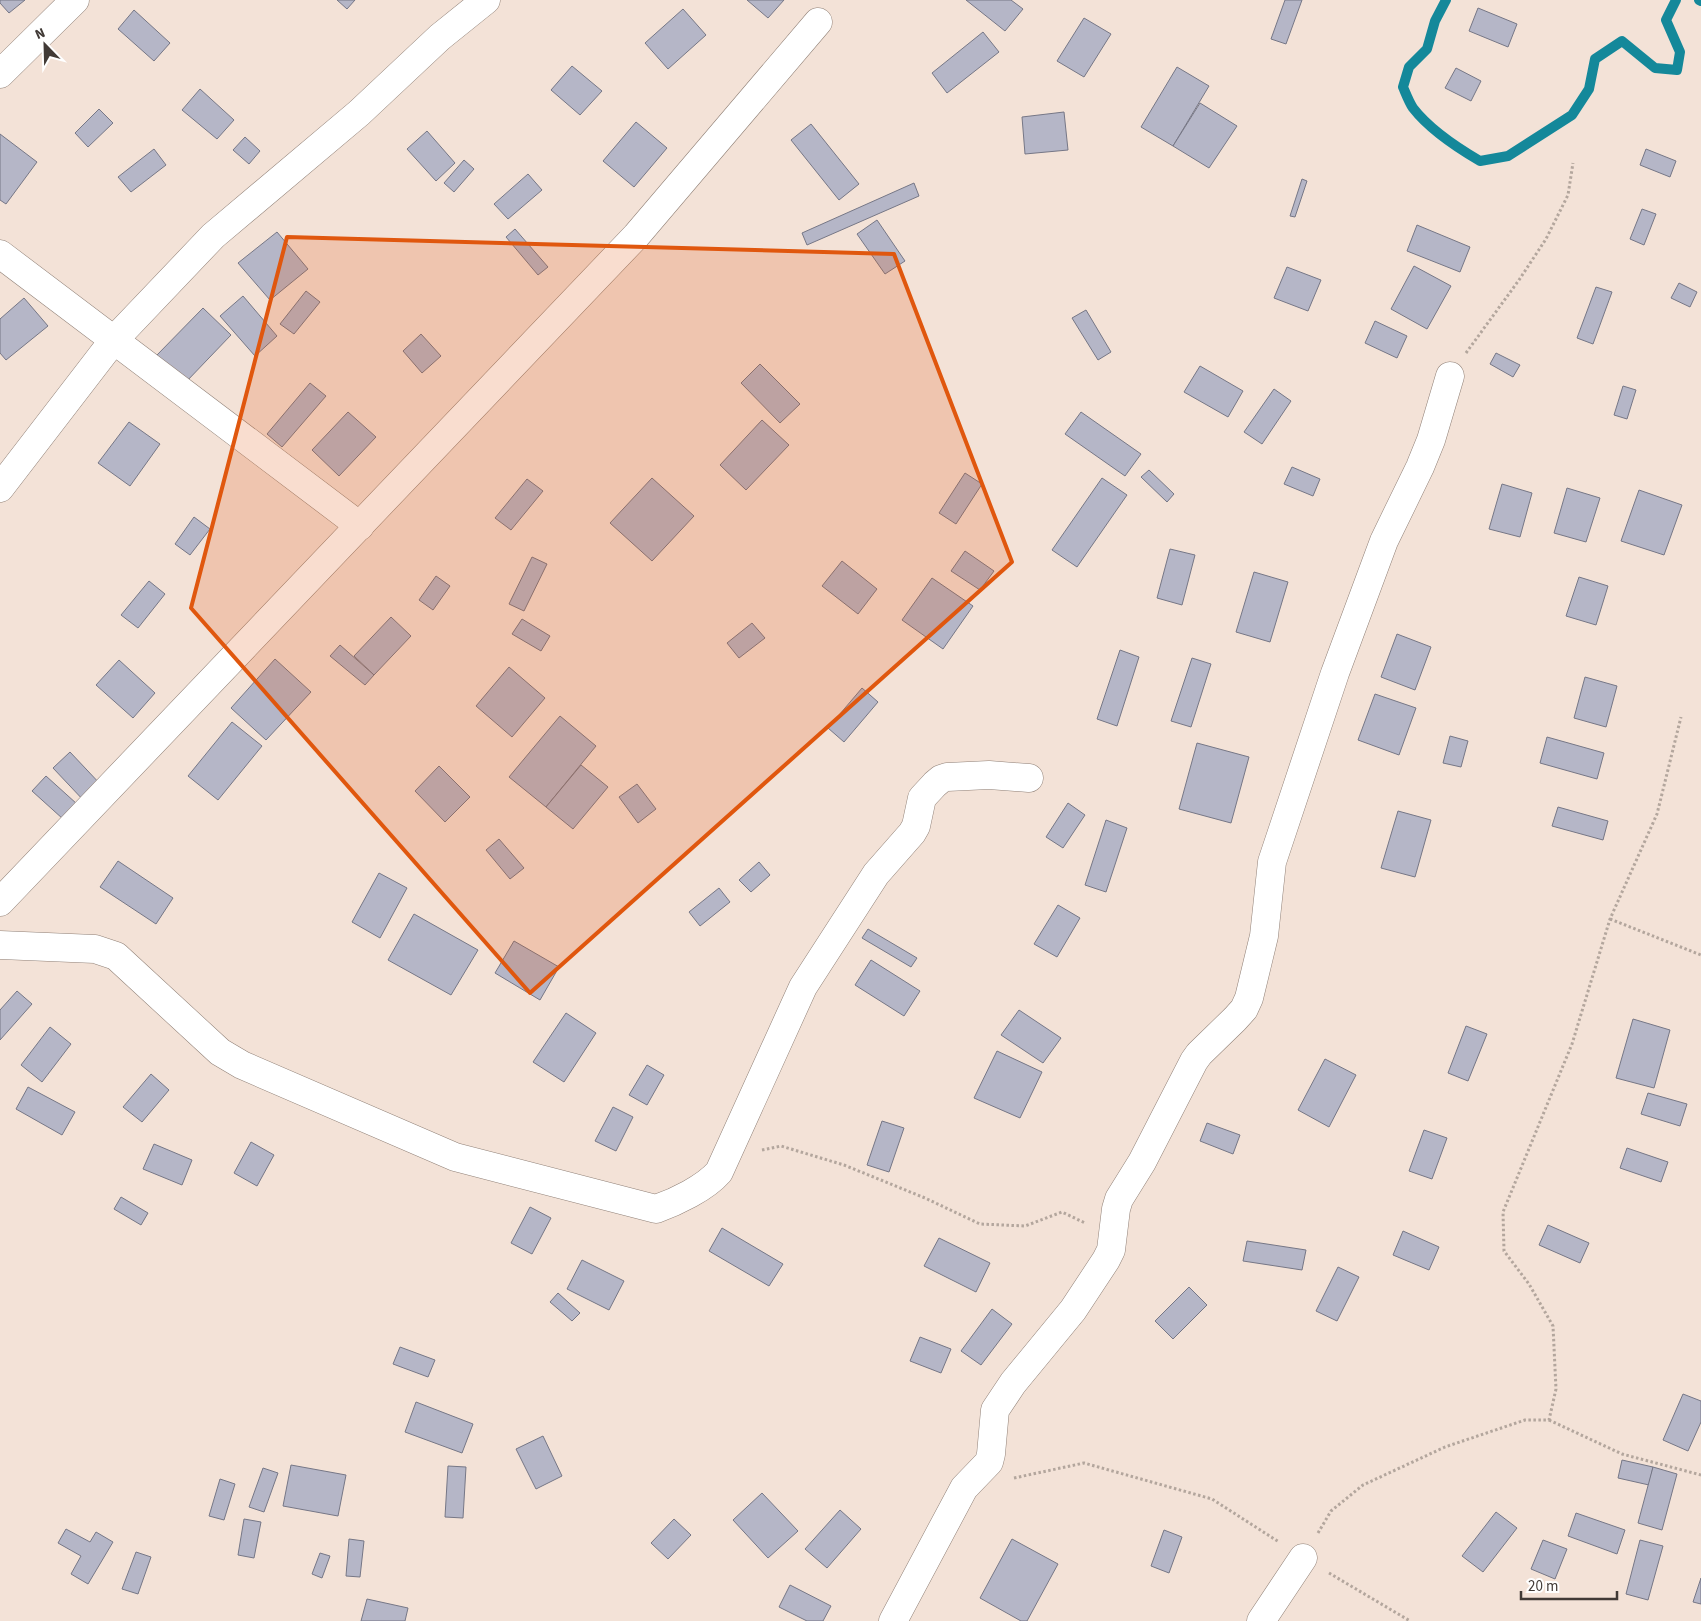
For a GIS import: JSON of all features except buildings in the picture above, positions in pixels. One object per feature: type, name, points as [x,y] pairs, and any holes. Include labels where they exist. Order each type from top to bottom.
[{"type":"street","points":[[0,74],[75,0]]},
{"type":"street","points":[[0,488],[113,341],[213,236],[359,113],[440,37],[486,0]]},
{"type":"street","points":[[0,902],[636,236],[818,22]]},
{"type":"street","points":[[0,254],[360,526]]},
{"type":"street","points":[[893,1621],[964,1488],[989,1462],[992,1454],[995,1410],[1014,1383],[1073,1310],[1111,1250],[1119,1199],[1142,1162],[1194,1061],[1244,1009],[1249,998],[1264,936],[1272,862],[1335,673],[1384,541],[1431,440],[1450,376]]},
{"type":"street","points":[[0,945],[95,949],[116,956],[220,1052],[242,1065],[455,1157],[656,1208],[670,1204],[711,1180],[718,1172],[803,987],[876,874],[912,833],[916,826],[922,798],[926,793],[935,784],[947,777],[989,775],[1029,778]]},
{"type":"street","points":[[1261,1621],[1303,1558]]},
{"type":"path","points":[[1450,376],[1519,280],[1546,238],[1568,195],[1572,163]]},
{"type":"path","points":[[1549,1420],[1556,1389],[1553,1326],[1529,1284],[1504,1251],[1503,1212],[1572,1044],[1610,919],[1657,814],[1681,716]]},
{"type":"path","points":[[1610,919],[1701,955]]},
{"type":"path","points":[[762,1150],[781,1146],[844,1165],[925,1198],[980,1224],[1026,1226],[1062,1212],[1113,1235]]},
{"type":"path","points":[[1303,1558],[1331,1511],[1363,1485],[1445,1447],[1525,1420],[1549,1420],[1622,1454],[1701,1475]]},
{"type":"path","points":[[1010,1478],[1084,1462],[1212,1499],[1303,1558],[1410,1621]]},
{"type":"highlighted area","points":[[287,237],[894,254],[1012,562],[530,993],[191,608]]},
{"type":"waterway","points":[[1446,0],[1435,21],[1427,49],[1409,67],[1403,87],[1413,108],[1427,124],[1453,144],[1480,161],[1508,156],[1572,115],[1589,89],[1595,59],[1622,41],[1655,68],[1677,70],[1680,52],[1666,20],[1676,0]]}]
